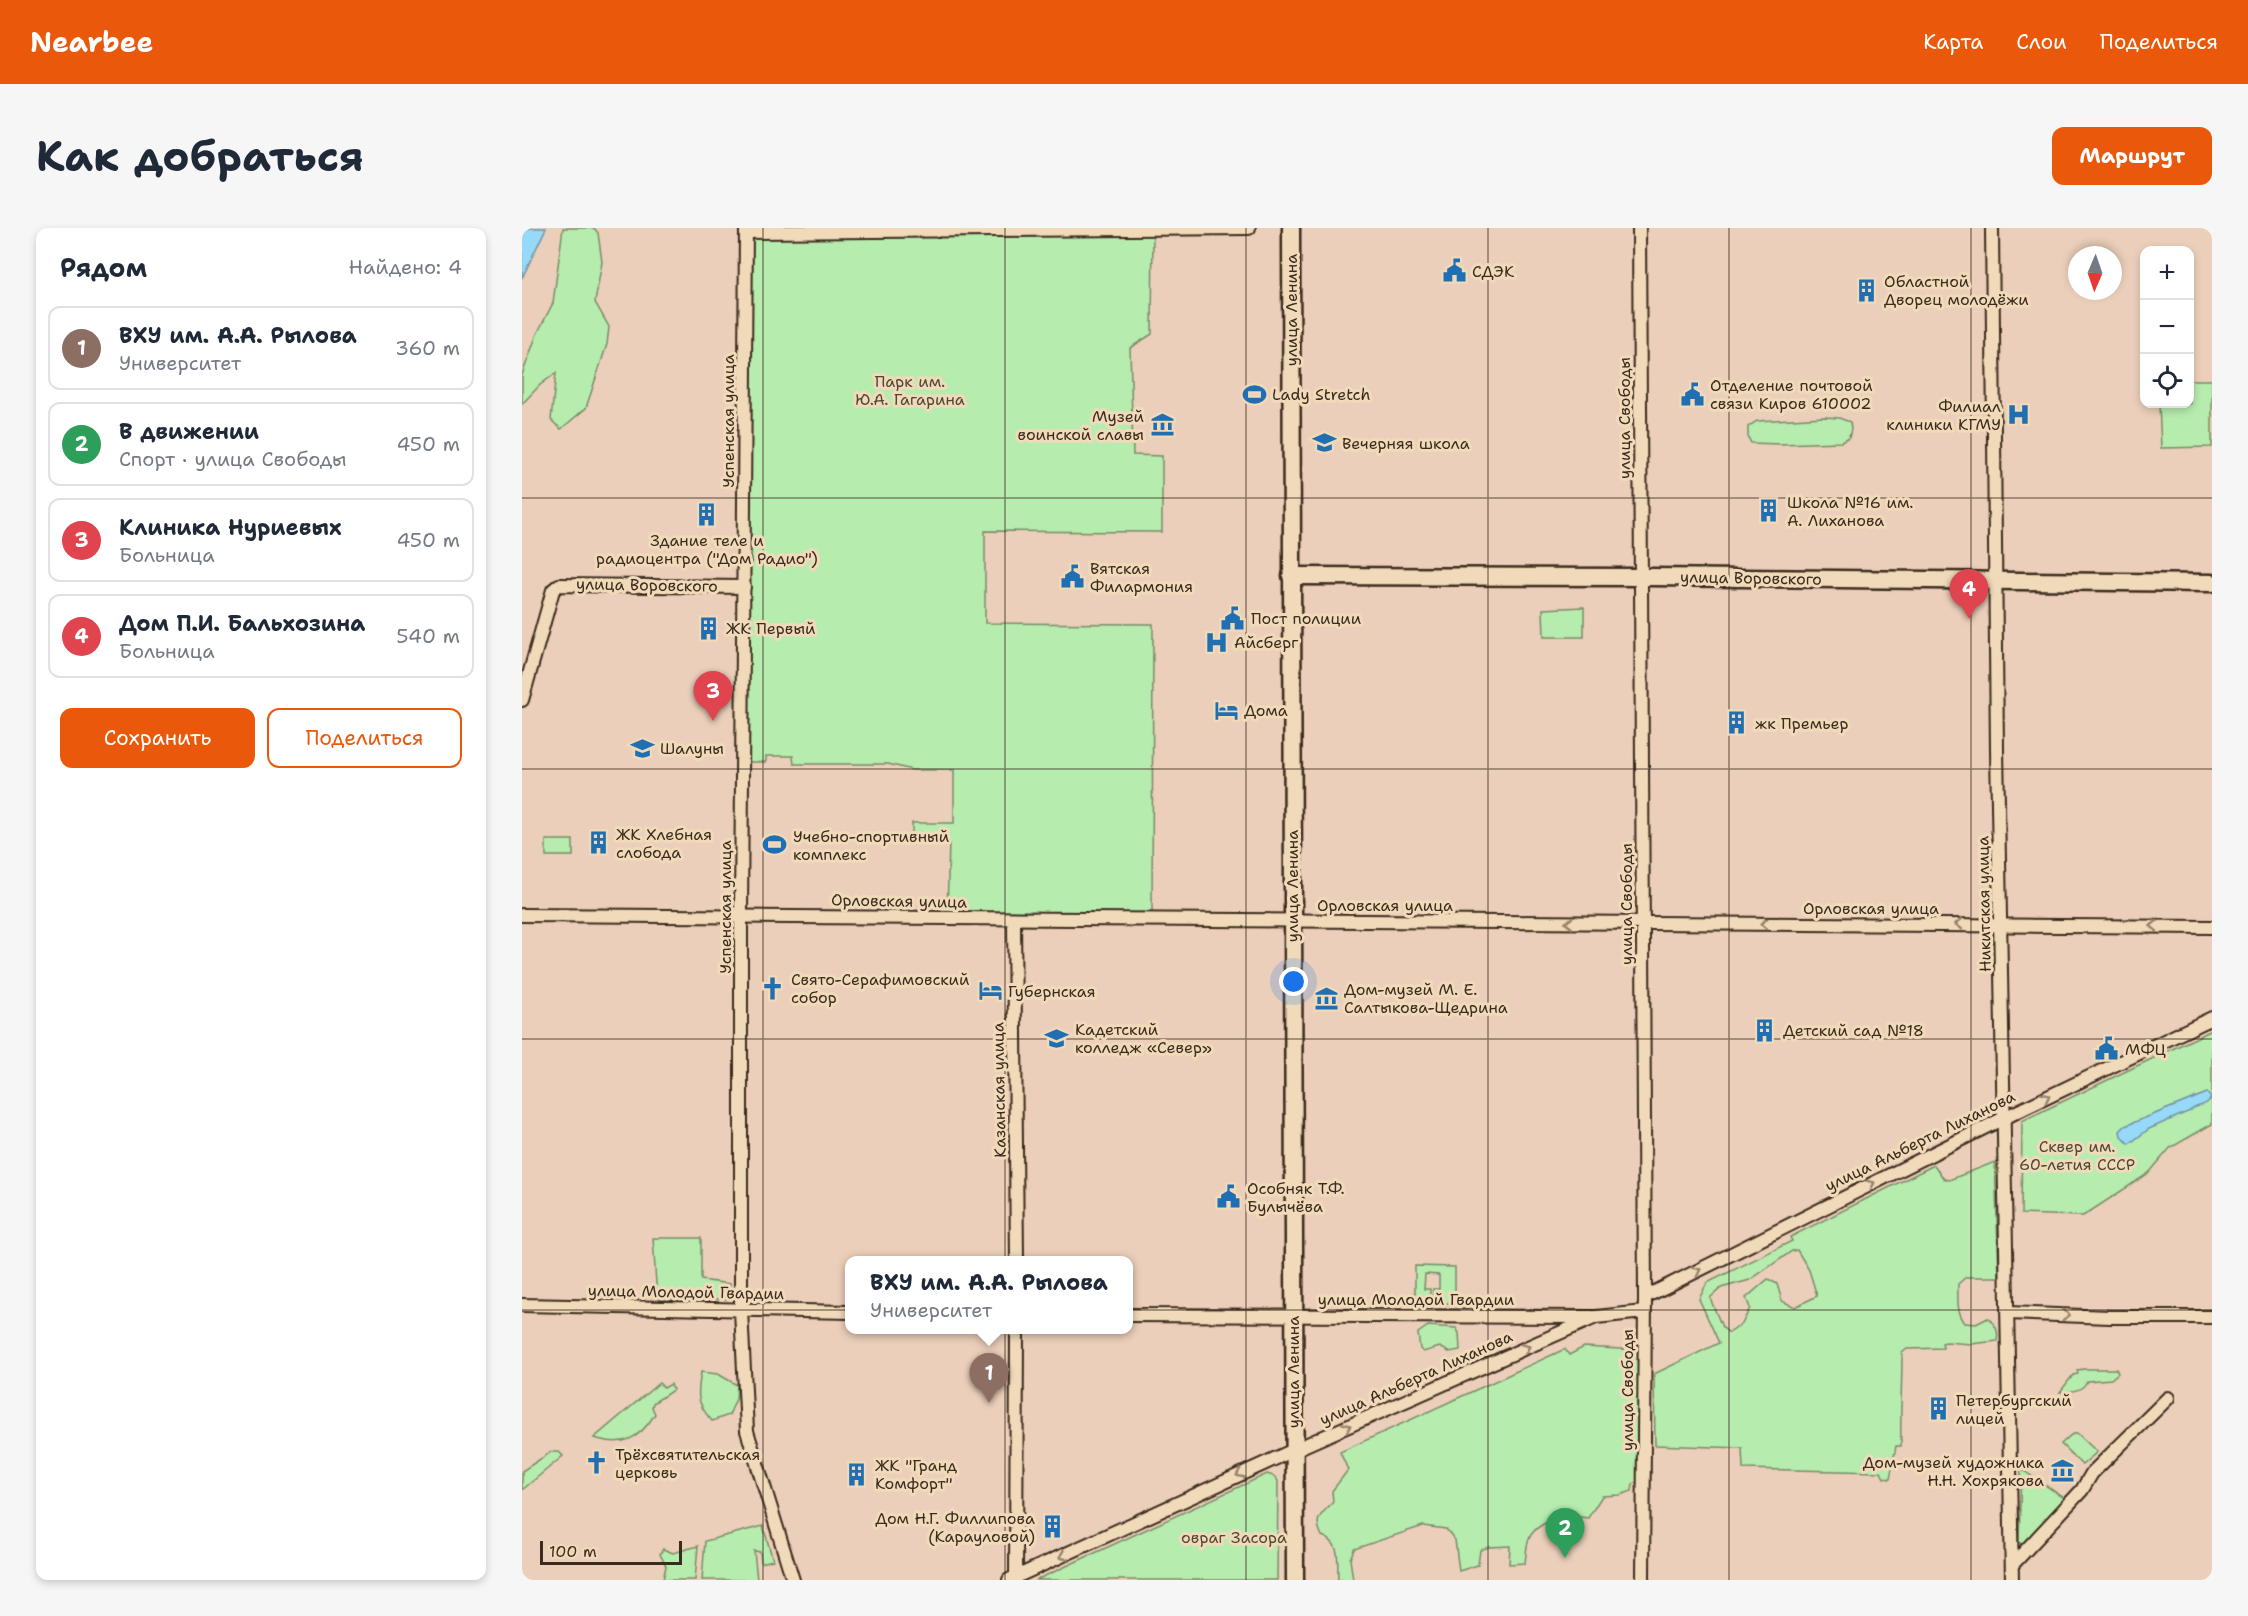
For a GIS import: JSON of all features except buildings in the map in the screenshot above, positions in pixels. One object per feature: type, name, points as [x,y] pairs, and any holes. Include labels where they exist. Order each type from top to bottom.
[{"type":"main road","name":"улица Ленина","points":[[1291,228],[1295,1580]]},
{"type":"main road","name":"улица Воровского","points":[[1291,576],[1641,576],[2212,583]]},
{"type":"street","points":[[746,230],[1249,228]]},
{"type":"street","name":"улица Свободы","points":[[1639,228],[1645,1297],[1643,1580]]},
{"type":"street","name":"Никитская улица","points":[[1992,228],[2000,925],[2012,1580]]},
{"type":"street","name":"Успенская улица","points":[[746,230],[741,916],[741,1310],[747,1431],[793,1580]]},
{"type":"street","name":"улица Воровского","points":[[522,700],[553,590],[559,585],[744,587]]},
{"type":"street","name":"Орловская улица","points":[[522,915],[2212,927]]},
{"type":"street","name":"Казанская улица","points":[[1014,919],[1017,1256]]},
{"type":"street","name":"улица Альберта Лиханова","points":[[1645,1297],[2212,1017]]},
{"type":"street","name":"улица Молодой Гвардии","points":[[522,1305],[845,1312]]},
{"type":"street","name":"улица Альберта Лиханова","points":[[1014,1579],[1294,1450],[1596,1317],[1644,1312]]},
{"type":"street","points":[[2008,1313],[2110,1317],[2212,1317]]},
{"type":"street","name":"улица Молодой Гвардии","points":[[1133,1315],[1596,1317]]},
{"type":"street","points":[[1014,1579],[1017,1334]]},
{"type":"street","points":[[2012,1565],[2082,1490],[2092,1473],[2168,1398]]},
{"type":"green space","points":[[563,228],[594,228],[598,233],[602,262],[595,302],[609,327],[607,344],[586,408],[561,429],[551,420],[556,373],[540,385],[522,404],[522,375],[537,334],[553,303]]},
{"type":"green space","name":"Парк им. Ю.А. Гагарина","points":[[1153,228],[1152,334],[1130,348],[1133,455],[1162,456],[1162,532],[985,531],[985,623],[1153,624],[1152,915],[947,914],[949,842],[912,841],[912,823],[954,823],[954,770],[912,770],[888,764],[794,764],[793,756],[766,756],[766,762],[748,762],[749,245],[754,236]]},
{"type":"green space","points":[[2194,380],[2212,380],[2212,447],[2161,448],[2159,408],[2194,408]]},
{"type":"green space","points":[[1839,418],[1850,422],[1849,438],[1841,442],[1779,444],[1751,443],[1748,437],[1748,427],[1757,421]]},
{"type":"green space","points":[[1584,607],[1584,637],[1544,637],[1543,609]]},
{"type":"green space","points":[[546,840],[573,840],[573,856],[546,856]]},
{"type":"green space","name":"Сквер им. 60-летия СССР","points":[[2212,1030],[2212,1124],[2170,1148],[2149,1173],[2083,1216],[2021,1214],[2022,1121]]},
{"type":"green space","points":[[1995,1162],[1999,1277],[1966,1277],[1958,1284],[1958,1300],[1960,1314],[1965,1323],[1976,1324],[1988,1318],[1996,1328],[1997,1341],[1971,1344],[1946,1342],[1942,1343],[1943,1348],[1907,1349],[1902,1353],[1901,1446],[1896,1446],[1890,1479],[1884,1478],[1881,1472],[1743,1469],[1742,1448],[1655,1445],[1654,1374],[1719,1343],[1699,1299],[1707,1283],[1792,1241],[1790,1237],[1934,1165],[1944,1179],[1949,1180]],"holes":[[[1797,1250],[1809,1270],[1817,1296],[1795,1307],[1782,1301],[1777,1284],[1768,1279],[1746,1298],[1750,1308],[1742,1324],[1729,1333],[1722,1327],[1710,1298],[1721,1288],[1750,1280],[1792,1251]]]},
{"type":"green space","points":[[653,1238],[701,1238],[701,1280],[730,1284],[730,1291],[734,1295],[728,1299],[657,1299]]},
{"type":"green space","points":[[1415,1266],[1455,1267],[1455,1303],[1433,1303],[1433,1289],[1439,1289],[1439,1275],[1425,1274],[1424,1289],[1430,1289],[1430,1303],[1415,1303]]},
{"type":"green space","points":[[1428,1326],[1456,1328],[1459,1333],[1460,1350],[1449,1352],[1440,1347],[1423,1352],[1420,1349],[1418,1333]]},
{"type":"green space","name":"овраг Засора","points":[[1584,1347],[1639,1350],[1638,1482],[1633,1484],[1632,1491],[1620,1495],[1602,1496],[1588,1518],[1574,1513],[1555,1519],[1536,1529],[1529,1539],[1525,1563],[1509,1564],[1510,1546],[1489,1547],[1480,1550],[1478,1565],[1459,1571],[1455,1540],[1446,1529],[1423,1526],[1354,1549],[1350,1559],[1353,1580],[1338,1580],[1336,1548],[1333,1543],[1322,1536],[1318,1521],[1333,1502],[1332,1491],[1348,1470],[1340,1452],[1565,1349],[1569,1355]]},
{"type":"green space","points":[[2116,1369],[2118,1373],[2111,1379],[2087,1381],[2079,1389],[2060,1392],[2073,1375],[2078,1374],[2077,1370]]},
{"type":"green space","points":[[701,1372],[718,1374],[737,1385],[736,1399],[729,1415],[712,1421],[703,1409],[699,1398]]},
{"type":"green space","points":[[659,1383],[664,1388],[671,1384],[673,1390],[653,1403],[655,1414],[643,1430],[622,1441],[604,1441],[594,1438]]},
{"type":"green space","points":[[2077,1433],[2097,1452],[2082,1465],[2061,1444]]},
{"type":"green space","points":[[551,1452],[559,1452],[563,1456],[522,1490],[522,1471]]},
{"type":"green space","points":[[2021,1469],[2067,1500],[2028,1542],[2022,1544],[2019,1542]]},
{"type":"green space","name":"овраг Засора","points":[[1267,1474],[1276,1477],[1278,1482],[1277,1580],[1036,1580]]},
{"type":"green space","points":[[763,1526],[773,1560],[761,1563],[760,1552],[754,1551],[757,1580],[702,1580],[705,1541]]},
{"type":"green space","points":[[698,1546],[695,1580],[663,1580],[666,1566],[660,1554],[663,1549],[673,1553]]},
{"type":"water","points":[[522,228],[546,228],[522,278]]},
{"type":"water","points":[[2207,1093],[2211,1098],[2207,1103],[2149,1129],[2129,1144],[2121,1136],[2120,1131],[2125,1126]]},
{"type":"place","name":"СДЭК","points":[[1454,271]]},
{"type":"place","name":"Областной Дворец молодёжи","points":[[1866,290]]},
{"type":"place","name":"Lady Stretch","points":[[1254,394]]},
{"type":"place","name":"Отделение почтовой связи Киров 610002","points":[[1692,394]]},
{"type":"place","name":"Филиал клиники КГМУ","points":[[2019,415]]},
{"type":"place","name":"Музей воинской славы","points":[[1162,425]]},
{"type":"place","name":"Вечерняя школа","points":[[1324,443]]},
{"type":"place","name":"Школа №16 им. А. Лиханова","points":[[1769,511]]},
{"type":"place","name":"Здание теле и радиоцентра (\"Дом Радио\")","points":[[707,515]]},
{"type":"place","name":"Вятская Филармония","points":[[1072,577]]},
{"type":"place","name":"Пост полиции","points":[[1233,618]]},
{"type":"place","name":"Дом П.И. Бальхозина","points":[[1969,619]]},
{"type":"place","name":"ЖК Первый","points":[[708,628]]},
{"type":"place","name":"Айсберг","points":[[1216,642]]},
{"type":"place","name":"Дома","points":[[1226,710]]},
{"type":"place","name":"Клиника Нуриевых","points":[[713,721]]},
{"type":"place","name":"жк Премьер","points":[[1737,723]]},
{"type":"place","name":"Шалуны","points":[[642,748]]},
{"type":"place","name":"ЖК Хлебная слобода","points":[[598,843]]},
{"type":"place","name":"Учебно-спортивный комплекс","points":[[775,845]]},
{"type":"place","name":"Свято-Серафимовский собор","points":[[773,988]]},
{"type":"place","name":"Губернская","points":[[990,991]]},
{"type":"place","name":"Дом-музей М. Е. Салтыкова-Щедрина","points":[[1326,998]]},
{"type":"place","name":"Детский сад №18","points":[[1765,1030]]},
{"type":"place","name":"Кадетский колледж «Север»","points":[[1057,1038]]},
{"type":"place","name":"МФЦ","points":[[2107,1049]]},
{"type":"place","name":"Особняк Т.Ф. Булычёва","points":[[1229,1197]]},
{"type":"place","name":"ВХУ им. А.А. Рылова","points":[[989,1403]]},
{"type":"place","name":"Петербургский лицей","points":[[1938,1409]]},
{"type":"place","name":"Трёхсвятительская церковь","points":[[597,1463]]},
{"type":"place","name":"Дом-музей художника Н.Н. Хохрякова","points":[[2062,1471]]},
{"type":"place","name":"ЖК \"Гранд Комфорт\"","points":[[857,1474]]},
{"type":"place","name":"Дом Н.Г. Филлипова (Карауловой)","points":[[1053,1527]]},
{"type":"place","name":"В движении","points":[[1565,1558]]}]
